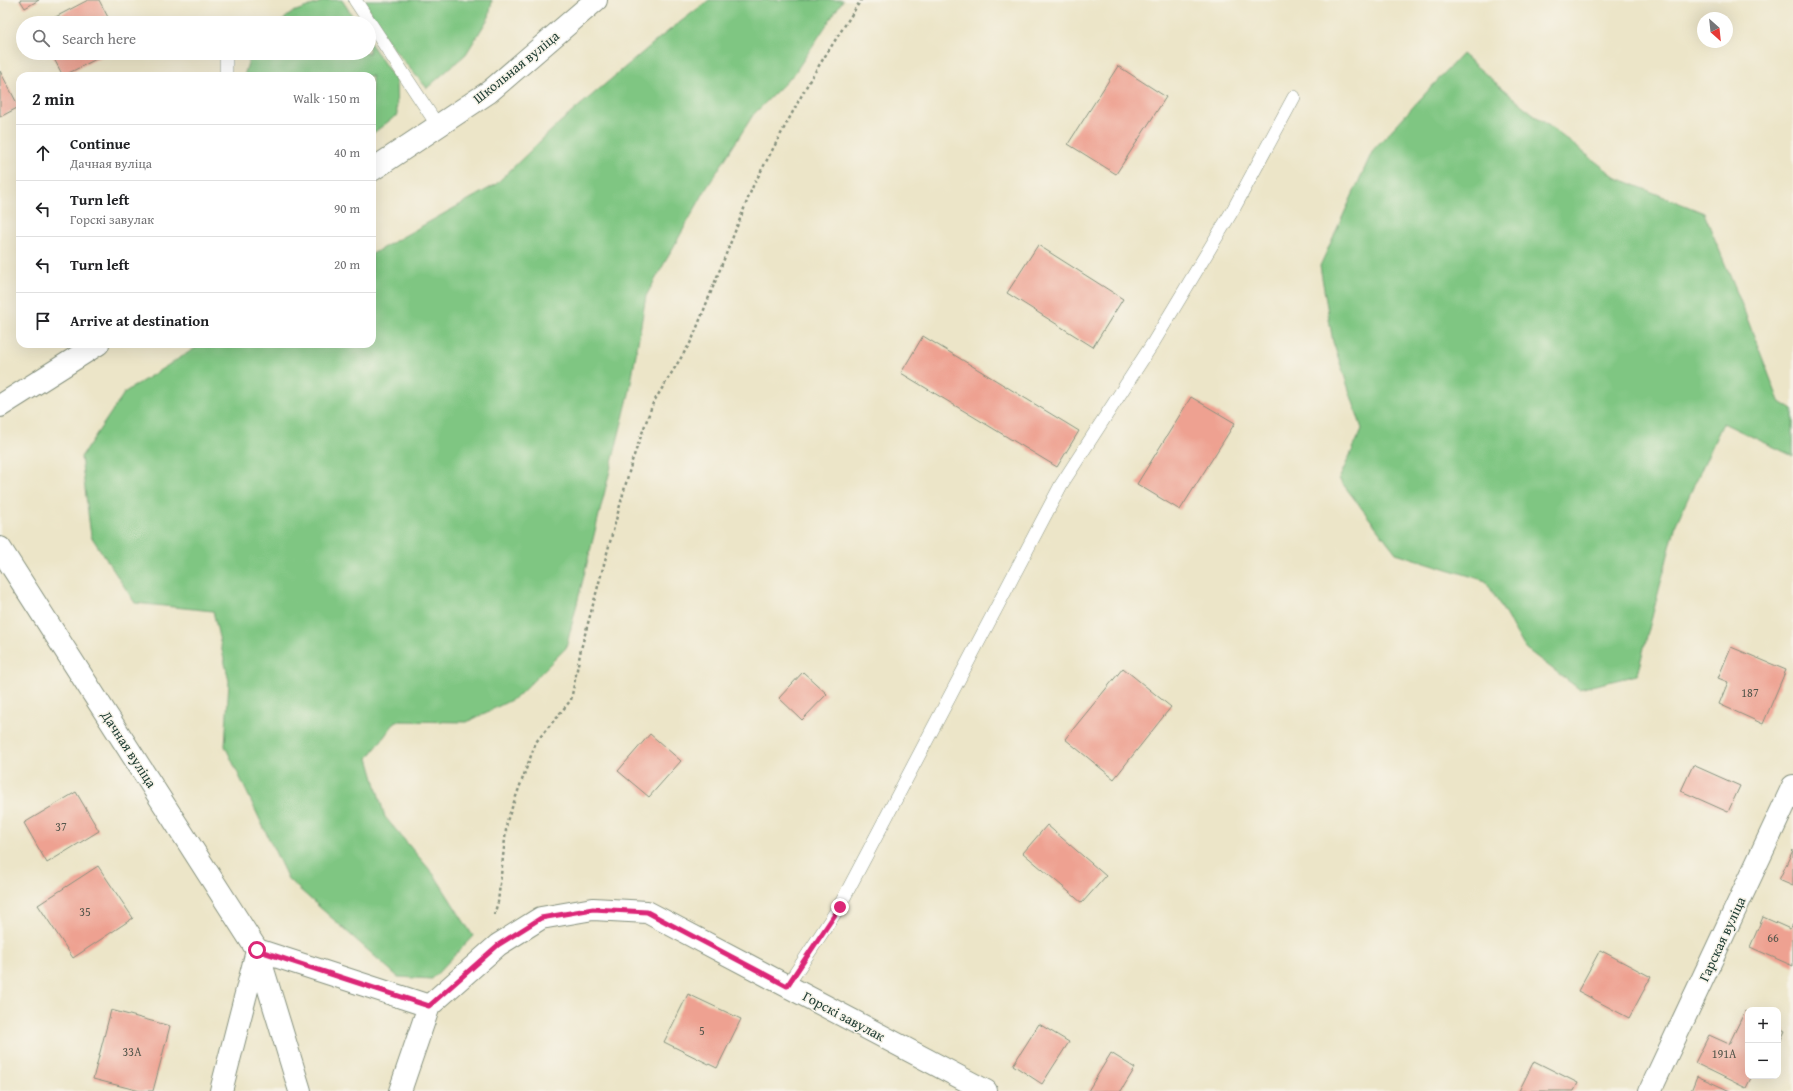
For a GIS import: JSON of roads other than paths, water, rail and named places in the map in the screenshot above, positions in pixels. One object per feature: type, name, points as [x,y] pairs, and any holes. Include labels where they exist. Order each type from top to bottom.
[{"type":"street","name":"Школьная вуліца","points":[[376,167],[489,92],[596,0]]},
{"type":"street","points":[[0,406],[92,348]]},
{"type":"street","name":"Дачная вуліца","points":[[0,548],[257,950],[300,1091]]},
{"type":"street","name":"Гарская вуліца","points":[[1650,1091],[1793,786]]},
{"type":"street","name":"Горскі завулак","points":[[429,1006],[498,945],[541,918],[593,909],[647,912],[986,1091]]},
{"type":"street","points":[[221,1091],[257,950],[429,1006],[400,1091]]},
{"type":"lane","points":[[355,0],[366,16]]},
{"type":"lane","points":[[376,32],[438,126]]},
{"type":"lane","points":[[226,60],[226,72]]},
{"type":"lane","points":[[787,986],[840,907],[1061,485],[1153,344],[1230,215],[1294,96]]}]
